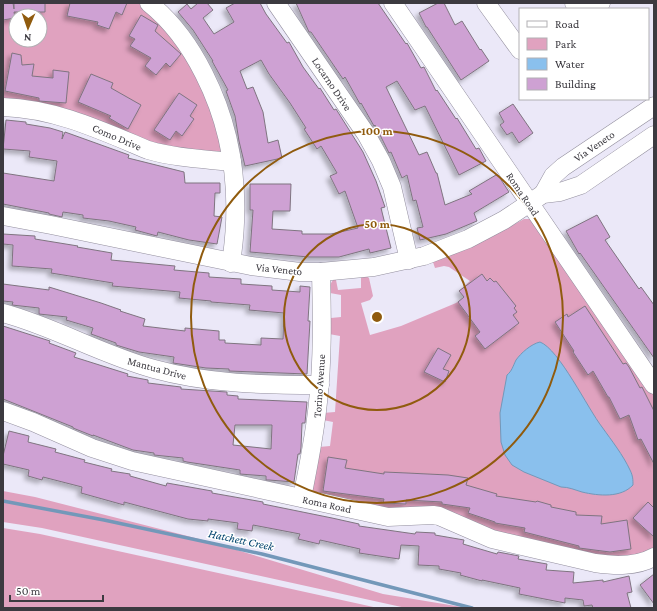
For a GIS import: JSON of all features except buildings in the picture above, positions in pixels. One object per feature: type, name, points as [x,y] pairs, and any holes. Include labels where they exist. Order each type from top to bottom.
[{"type":"street","points":[[149,3],[175,28],[191,50],[210,86],[220,112],[229,143],[234,182],[235,215],[231,263]]},
{"type":"street","name":"Locarno Drive","points":[[276,3],[366,134],[381,162],[392,188],[409,260]]},
{"type":"street","name":"Roma Road","points":[[393,3],[537,199],[654,385]]},
{"type":"street","points":[[486,3],[519,49]]},
{"type":"street","name":"Via Veneto","points":[[537,199],[554,176],[563,167],[654,106]]},
{"type":"street","name":"Como Drive","points":[[3,107],[43,111],[85,123],[148,150],[162,154],[232,162]]},
{"type":"street","name":"Via Veneto","points":[[3,216],[59,226],[231,263],[279,270],[321,272],[374,267],[409,260],[444,249],[468,239],[504,220],[537,199],[581,185],[654,135]]},
{"type":"street","name":"Torino Avenue","points":[[302,498],[314,435],[320,386],[322,316],[321,272]]},
{"type":"street","name":"Mantua Drive","points":[[3,313],[28,320],[130,361],[167,372],[204,379],[238,383],[320,386]]},
{"type":"street","name":"Roma Road","points":[[3,412],[33,422],[92,448],[132,461],[388,517],[439,516],[448,518],[492,539],[595,563],[609,565],[632,564],[654,557]]},
{"type":"green space","points":[[3,3],[139,3],[156,16],[203,83],[225,152],[176,152],[3,102]]},
{"type":"green space","points":[[524,219],[533,220],[654,394],[654,549],[643,555],[612,558],[315,494],[312,488],[319,447],[330,446],[333,422],[323,420],[323,413],[335,412],[340,336],[329,334],[331,318],[341,317],[341,295],[330,293],[330,286],[333,280],[336,280],[338,290],[361,288],[361,276],[366,276],[369,278],[373,296],[370,300],[361,303],[370,335],[401,326],[456,303],[464,297],[459,291],[470,281],[449,267],[444,266],[435,268],[433,262],[504,230]]},
{"type":"green space","points":[[3,491],[35,497],[207,541],[383,594],[468,608],[406,608],[42,528],[3,522]]},
{"type":"green space","points":[[3,528],[40,534],[378,608],[3,608]]},
{"type":"water","points":[[540,342],[548,347],[564,367],[624,459],[633,478],[633,485],[628,489],[616,494],[602,495],[561,487],[524,472],[512,465],[505,455],[501,442],[500,413],[507,375],[516,360],[521,355],[530,347]]},
{"type":"waterway","name":"Hatchett Creek","points":[[3,501],[104,520],[262,554],[472,608]]}]
